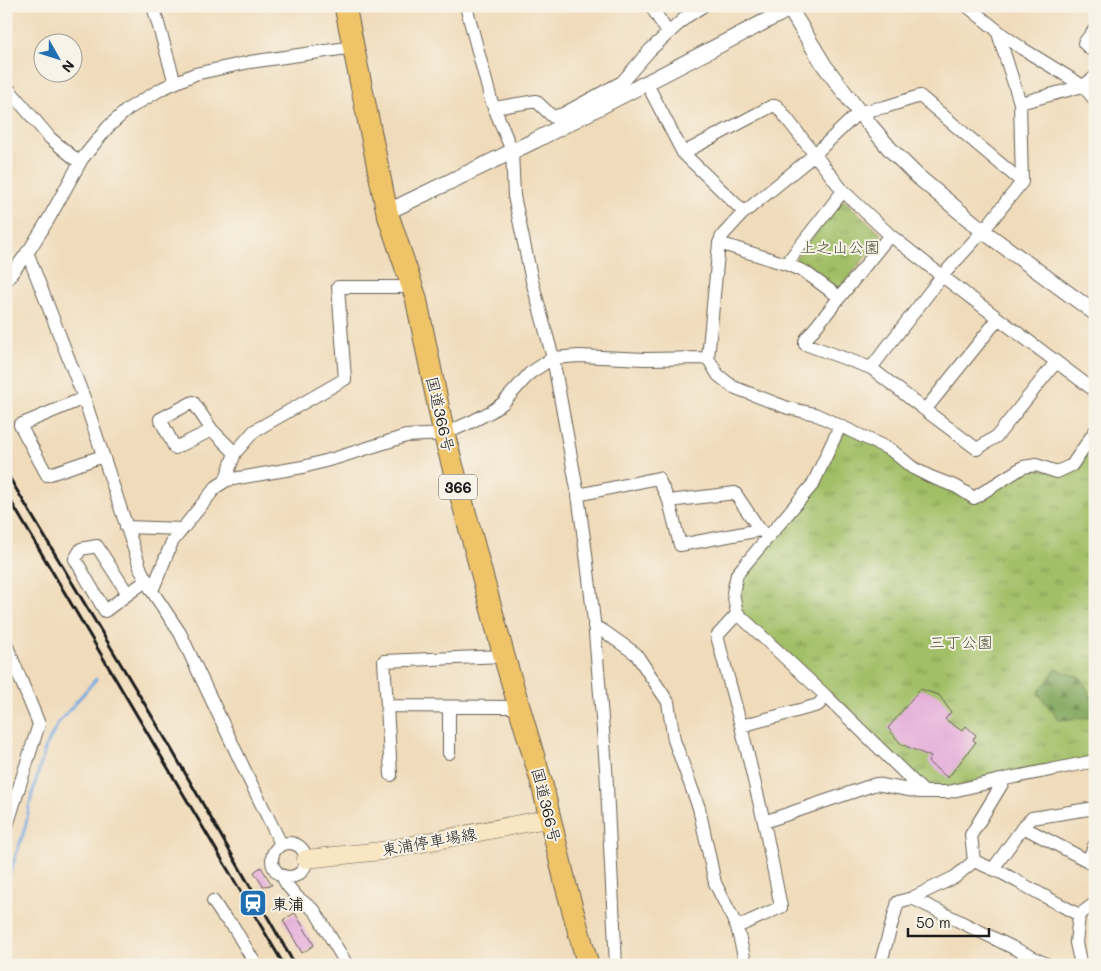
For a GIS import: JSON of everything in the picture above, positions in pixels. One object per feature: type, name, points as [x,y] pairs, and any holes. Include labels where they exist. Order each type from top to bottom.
[{"type":"highway","name":"国道366号","points":[[345,6],[387,212],[416,298],[444,434],[504,656],[542,784],[566,886],[588,965]]},
{"type":"main road","name":"東浦停車場線","points":[[306,859],[381,851],[551,818]]},
{"type":"street","points":[[153,6],[175,83]]},
{"type":"street","points":[[466,6],[491,100],[512,151],[514,196],[532,282],[553,358],[578,495],[594,626],[606,767],[616,965]]},
{"type":"street","points":[[651,6],[668,33]]},
{"type":"street","points":[[494,108],[536,102],[553,117],[563,114],[622,82],[668,33],[686,17],[703,6]]},
{"type":"street","points":[[967,6],[1023,49],[1083,86],[1095,100]]},
{"type":"street","points":[[387,212],[512,151],[792,7],[824,66],[890,149],[916,175],[983,231],[1095,313]]},
{"type":"street","points":[[1095,29],[1084,43],[1095,53]]},
{"type":"street","points":[[871,368],[942,276],[983,231],[1022,182],[1020,103],[997,30]]},
{"type":"street","points":[[6,281],[48,220],[82,159],[108,127],[128,109],[163,88],[195,74],[250,62],[354,47]]},
{"type":"street","points":[[1020,103],[1083,86],[1095,77]]},
{"type":"street","points":[[646,82],[683,153],[744,212]]},
{"type":"street","points":[[6,86],[50,138],[80,163]]},
{"type":"street","points":[[1022,182],[920,96],[884,107],[859,112],[814,155],[744,212],[722,236],[719,243],[708,358],[718,375],[733,387],[788,408],[815,414],[892,450],[913,468],[957,487],[974,498],[1024,467],[1036,465],[1057,472],[1072,464],[1095,430]]},
{"type":"street","points":[[683,153],[772,106],[777,106],[843,191],[890,235],[1095,391]]},
{"type":"street","points":[[786,264],[843,191]]},
{"type":"street","points":[[890,235],[851,284],[838,297],[806,339],[805,344],[871,368],[977,449],[997,436],[1056,362]]},
{"type":"street","points":[[719,243],[786,264],[805,272],[838,297]]},
{"type":"street","points":[[27,252],[84,398],[141,570],[180,634],[248,778],[282,844]]},
{"type":"street","points":[[226,481],[235,453],[254,431],[345,379],[338,287],[412,287]]},
{"type":"street","points":[[925,410],[998,319]]},
{"type":"street","points":[[128,594],[97,546],[81,549],[75,559],[105,612],[128,594],[150,585],[172,542],[216,487],[226,481],[303,467],[406,436],[444,434],[492,411],[530,373],[553,358],[579,356],[645,359],[708,358]]},
{"type":"street","points":[[84,398],[20,425],[47,475],[103,456]]},
{"type":"street","points":[[840,426],[814,484],[764,533],[737,574],[734,593],[738,613],[924,792]]},
{"type":"street","points":[[212,430],[235,453]]},
{"type":"street","points":[[578,495],[658,478],[669,501],[680,545],[764,533]]},
{"type":"street","points":[[669,501],[735,493],[764,533]]},
{"type":"street","points":[[126,527],[182,529]]},
{"type":"street","points":[[738,613],[717,636],[764,822],[781,906],[738,927]]},
{"type":"street","points":[[594,626],[636,654],[668,702],[674,740],[699,808],[715,882],[738,927],[746,965]]},
{"type":"street","points":[[6,644],[39,724],[6,829]]},
{"type":"street","points":[[391,775],[384,661],[504,656]]},
{"type":"street","points":[[741,726],[818,705],[826,696]]},
{"type":"street","points":[[387,706],[519,708]]},
{"type":"street","points":[[448,707],[449,753]]},
{"type":"street","points":[[764,822],[876,784],[924,792],[948,792],[1095,761]]},
{"type":"street","points":[[974,861],[971,835],[1005,779]]},
{"type":"street","points":[[992,869],[1023,827],[1032,818],[1095,808]]},
{"type":"street","points":[[1023,827],[1092,864],[1095,844]]},
{"type":"street","points":[[294,843],[304,850],[305,867],[298,875],[287,878],[277,873],[272,863],[272,858],[277,847],[282,844],[294,843]]},
{"type":"street","points":[[974,861],[1079,915]]},
{"type":"street","points":[[880,965],[898,902],[912,898],[955,876],[974,861]]},
{"type":"street","points":[[282,876],[297,897],[315,911],[347,965]]},
{"type":"street","points":[[912,898],[1048,965]]},
{"type":"street","points":[[213,901],[222,916],[233,926],[256,965]]},
{"type":"street","points":[[1077,963],[1076,942],[1079,915],[1095,903]]},
{"type":"green space","name":"上之山公園","points":[[841,200],[845,201],[881,234],[881,238],[839,289],[795,264],[795,259]]},
{"type":"green space","name":"三丁公園","points":[[840,426],[974,498],[1023,467],[1057,472],[1072,465],[1095,432],[1095,761],[924,792],[738,613],[737,574],[813,484]]},
{"type":"green space","points":[[1056,669],[1080,677],[1092,698],[1093,717],[1059,720],[1038,693]]},
{"type":"building","points":[[920,689],[939,695],[951,712],[945,719],[962,731],[966,726],[976,735],[973,740],[976,742],[948,778],[928,762],[931,757],[901,744],[888,728]]},
{"type":"building","points":[[261,867],[272,885],[263,886],[254,872]]},
{"type":"building","points":[[295,913],[314,945],[302,953],[283,920]]},
{"type":"waterway","points":[[6,880],[25,828],[31,798],[46,746],[59,722],[96,679]]},
{"type":"railway","points":[[6,472],[165,738],[295,965]]},
{"type":"railway","points":[[6,493],[284,965]]},
{"type":"place","name":"東浦","points":[[253,903]]}]
